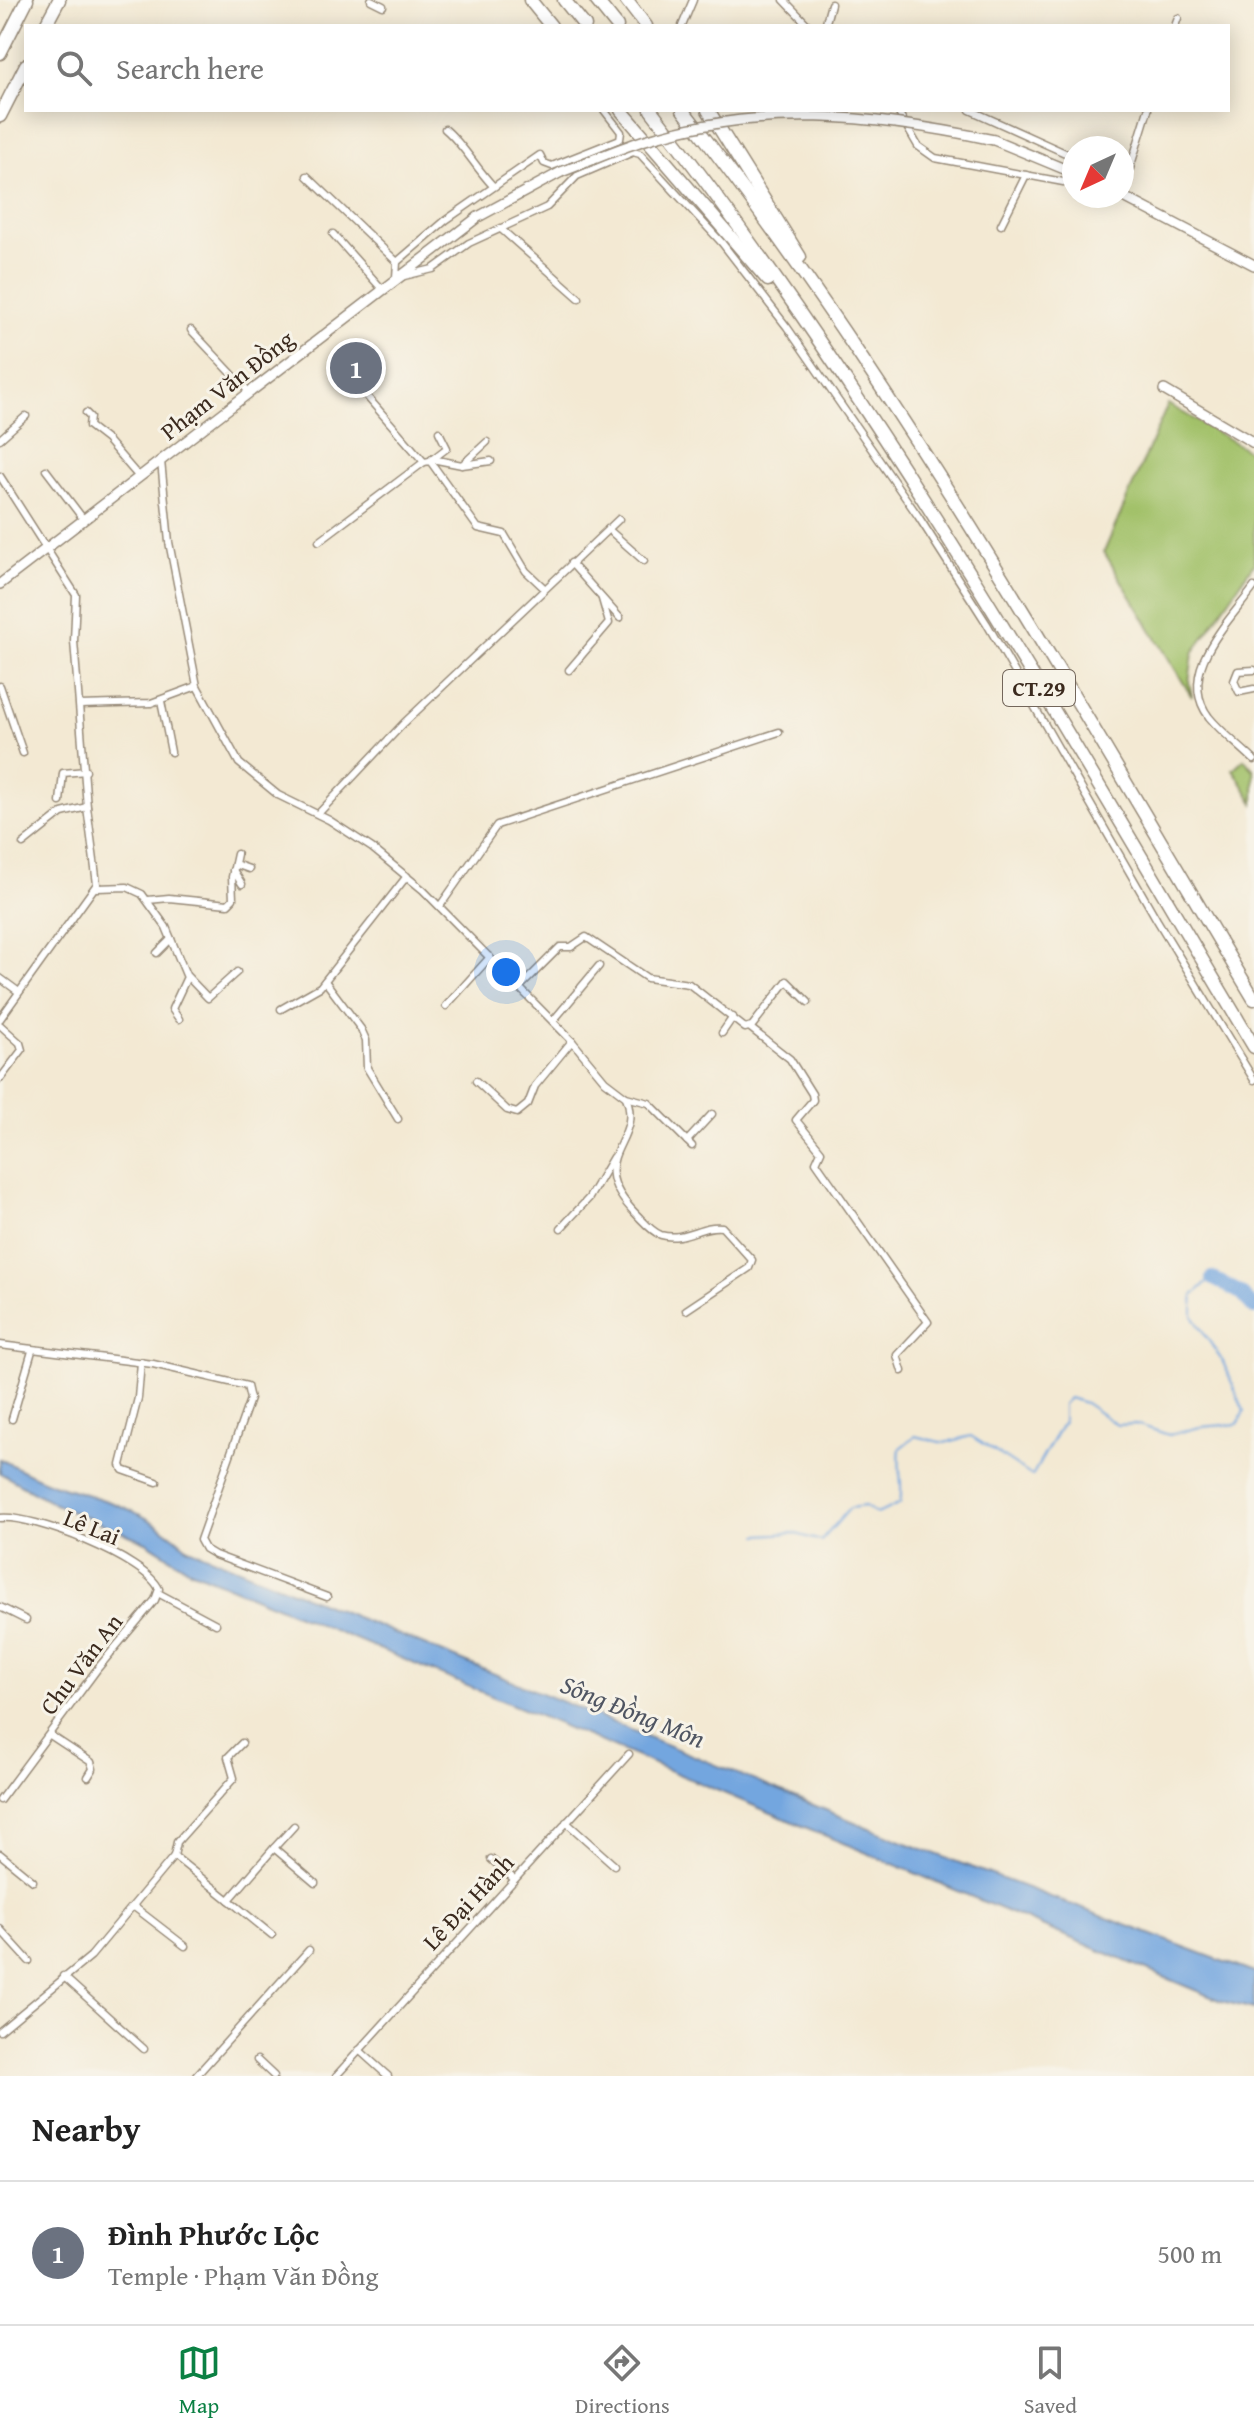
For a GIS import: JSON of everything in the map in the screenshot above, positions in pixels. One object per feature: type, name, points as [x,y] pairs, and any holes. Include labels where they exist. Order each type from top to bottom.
[{"type":"highway","points":[[0,53],[27,0]]},
{"type":"highway","points":[[46,24],[59,0]]},
{"type":"highway","points":[[530,0],[549,24]]},
{"type":"highway","points":[[564,0],[583,24]]},
{"type":"highway","points":[[596,0],[615,24]]},
{"type":"highway","points":[[626,0],[644,24]]},
{"type":"highway","points":[[0,116],[24,69]]},
{"type":"highway","points":[[623,112],[815,334]]},
{"type":"highway","name":"CT.29","points":[[653,112],[727,209],[815,334],[978,587],[1254,1047]]},
{"type":"highway","name":"CT.29","points":[[684,112],[835,319],[1000,574],[1254,999]]},
{"type":"highway","points":[[709,112],[835,319]]},
{"type":"main road","name":"Phạm Văn Đồng","points":[[0,584],[478,217],[561,172],[642,141],[760,117],[873,118],[994,140],[1062,168]]},
{"type":"main road","points":[[1134,201],[1254,265]]},
{"type":"main road","points":[[1164,390],[1254,443]]},
{"type":"street","points":[[371,0],[383,6]]},
{"type":"street","points":[[683,24],[693,0]]},
{"type":"street","points":[[784,0],[807,24]]},
{"type":"street","points":[[826,24],[831,4]]},
{"type":"street","points":[[1176,24],[1178,18]]},
{"type":"street","points":[[606,112],[621,132],[620,139],[552,166],[544,163],[540,155],[493,186],[397,262],[396,278],[433,269],[469,243],[547,207],[577,176],[633,152],[640,154],[704,222],[787,327],[987,624],[1157,920],[1254,1080]]},
{"type":"street","points":[[898,112],[926,153],[1062,182]]},
{"type":"street","points":[[974,112],[1062,152]]},
{"type":"street","points":[[1134,156],[1147,112]]},
{"type":"street","points":[[445,129],[461,143],[466,156],[493,186]]},
{"type":"street","points":[[1001,225],[1026,175]]},
{"type":"street","points":[[307,176],[397,262]]},
{"type":"street","points":[[501,229],[579,298]]},
{"type":"street","points":[[333,234],[382,289]]},
{"type":"street","points":[[191,330],[232,369],[250,393]]},
{"type":"street","points":[[343,369],[429,461],[478,528],[504,534],[526,571],[544,588]]},
{"type":"street","points":[[86,413],[95,434],[107,440],[139,477]]},
{"type":"street","points":[[0,439],[26,416]]},
{"type":"street","points":[[319,541],[447,448],[439,432]]},
{"type":"street","points":[[462,465],[487,442]]},
{"type":"street","points":[[161,461],[169,542],[197,686],[239,763],[278,795],[318,814],[407,876],[553,1021],[605,1081],[626,1097],[649,1103],[690,1143],[712,1114]]},
{"type":"street","points":[[429,461],[462,465],[491,461]]},
{"type":"street","points":[[46,470],[84,520]]},
{"type":"street","points":[[0,476],[76,595],[74,641],[87,807],[97,888],[0,1019]]},
{"type":"street","points":[[318,814],[404,723],[619,519]]},
{"type":"street","points":[[608,529],[644,561]]},
{"type":"street","points":[[571,563],[620,618]]},
{"type":"street","points":[[1254,587],[1203,659],[1199,683],[1204,709],[1254,760]]},
{"type":"street","points":[[569,670],[609,623],[602,599]]},
{"type":"street","points":[[1254,670],[1238,671],[1234,681],[1239,692],[1254,689]]},
{"type":"street","points":[[0,686],[23,753]]},
{"type":"street","points":[[80,705],[161,701],[197,686]]},
{"type":"street","points":[[161,701],[171,752]]},
{"type":"street","points":[[440,906],[497,825],[779,732]]},
{"type":"street","points":[[60,802],[63,773],[86,771]]},
{"type":"street","points":[[23,844],[62,813],[87,807]]},
{"type":"street","points":[[148,900],[169,898],[228,904],[233,893],[237,854]]},
{"type":"street","points":[[234,867],[249,869]]},
{"type":"street","points":[[234,867],[242,884]]},
{"type":"street","points":[[281,1009],[307,997],[325,981],[407,876]]},
{"type":"street","points":[[97,888],[127,887],[148,900],[171,939],[187,977],[210,999],[237,972]]},
{"type":"street","points":[[520,987],[560,947],[571,947],[586,937],[647,978],[689,984],[790,1059],[814,1097],[796,1120],[821,1151],[816,1162],[928,1322],[897,1355],[902,1371]]},
{"type":"street","points":[[157,953],[171,939]]},
{"type":"street","points":[[446,1006],[490,957]]},
{"type":"street","points":[[553,1021],[599,966]]},
{"type":"street","points":[[179,1019],[172,1009],[187,977]]},
{"type":"street","points":[[0,978],[19,992]]},
{"type":"street","points":[[325,981],[350,1010],[361,1029],[366,1040],[367,1068],[398,1119]]},
{"type":"street","points":[[749,1027],[786,981],[808,1002]]},
{"type":"street","points":[[722,1033],[733,1017]]},
{"type":"street","points":[[0,1025],[22,1046],[0,1079]]},
{"type":"street","points":[[476,1081],[507,1110],[517,1113],[528,1104],[535,1086],[572,1041]]},
{"type":"street","points":[[561,1228],[589,1198],[614,1155],[631,1120],[626,1097]]},
{"type":"street","points":[[614,1155],[618,1196],[658,1234],[687,1236],[722,1227],[751,1258],[749,1268],[686,1310]]},
{"type":"street","points":[[0,1345],[141,1362],[247,1386],[250,1399],[200,1540],[205,1549],[215,1555],[327,1597]]},
{"type":"street","points":[[12,1419],[32,1351]]},
{"type":"street","points":[[141,1362],[138,1398],[121,1465],[123,1470],[157,1482]]},
{"type":"street","name":"Lê Lai","points":[[0,1518],[11,1517],[55,1531],[115,1555],[144,1570],[159,1591],[216,1624]]},
{"type":"street","name":"Chu Văn An","points":[[0,1800],[2,1791],[50,1735],[159,1591]]},
{"type":"street","points":[[0,1607],[26,1620]]},
{"type":"street","points":[[50,1735],[91,1762],[93,1769],[88,1777]]},
{"type":"street","points":[[0,2031],[91,1956],[174,1856],[177,1842],[234,1778],[228,1757],[242,1743]]},
{"type":"street","name":"Lê Đại Hành","points":[[336,2076],[629,1754]]},
{"type":"street","points":[[566,1822],[614,1865]]},
{"type":"street","points":[[229,1900],[294,1826]]},
{"type":"street","points":[[274,1848],[315,1883]]},
{"type":"street","points":[[0,1854],[33,1881]]},
{"type":"street","points":[[174,1856],[272,1935]]},
{"type":"street","points":[[491,1859],[514,1879]]},
{"type":"street","points":[[133,1906],[185,1946]]},
{"type":"street","points":[[0,1929],[29,1961]]},
{"type":"street","points":[[196,2076],[309,1950]]},
{"type":"street","points":[[63,1976],[144,2049]]},
{"type":"street","points":[[359,2050],[388,2076]]},
{"type":"street","points":[[257,2060],[274,2076]]},
{"type":"green space","points":[[1168,404],[1254,454],[1254,563],[1193,653],[1189,682],[1192,697],[1104,552]]},
{"type":"green space","points":[[1244,759],[1254,770],[1254,803],[1233,769]]},
{"type":"water","name":"Sông Đồng Môn","points":[[0,1459],[49,1483],[141,1515],[188,1548],[901,1841],[1254,1973],[1254,2009],[1221,2001],[190,1570],[146,1542],[57,1505],[0,1473]]},
{"type":"waterway","points":[[758,1535],[793,1533],[821,1541],[850,1508],[865,1506],[877,1514],[900,1503],[900,1448],[915,1436],[944,1443],[971,1436],[1032,1476],[1063,1422],[1063,1404],[1069,1398],[1085,1403],[1117,1425],[1136,1424],[1169,1435],[1200,1427],[1238,1424],[1244,1411],[1223,1362],[1193,1316],[1193,1295],[1212,1278]]},
{"type":"waterway","points":[[1212,1278],[1241,1293],[1254,1308]]},
{"type":"place","name":"Đình Phước Lộc","points":[[356,368]]}]
